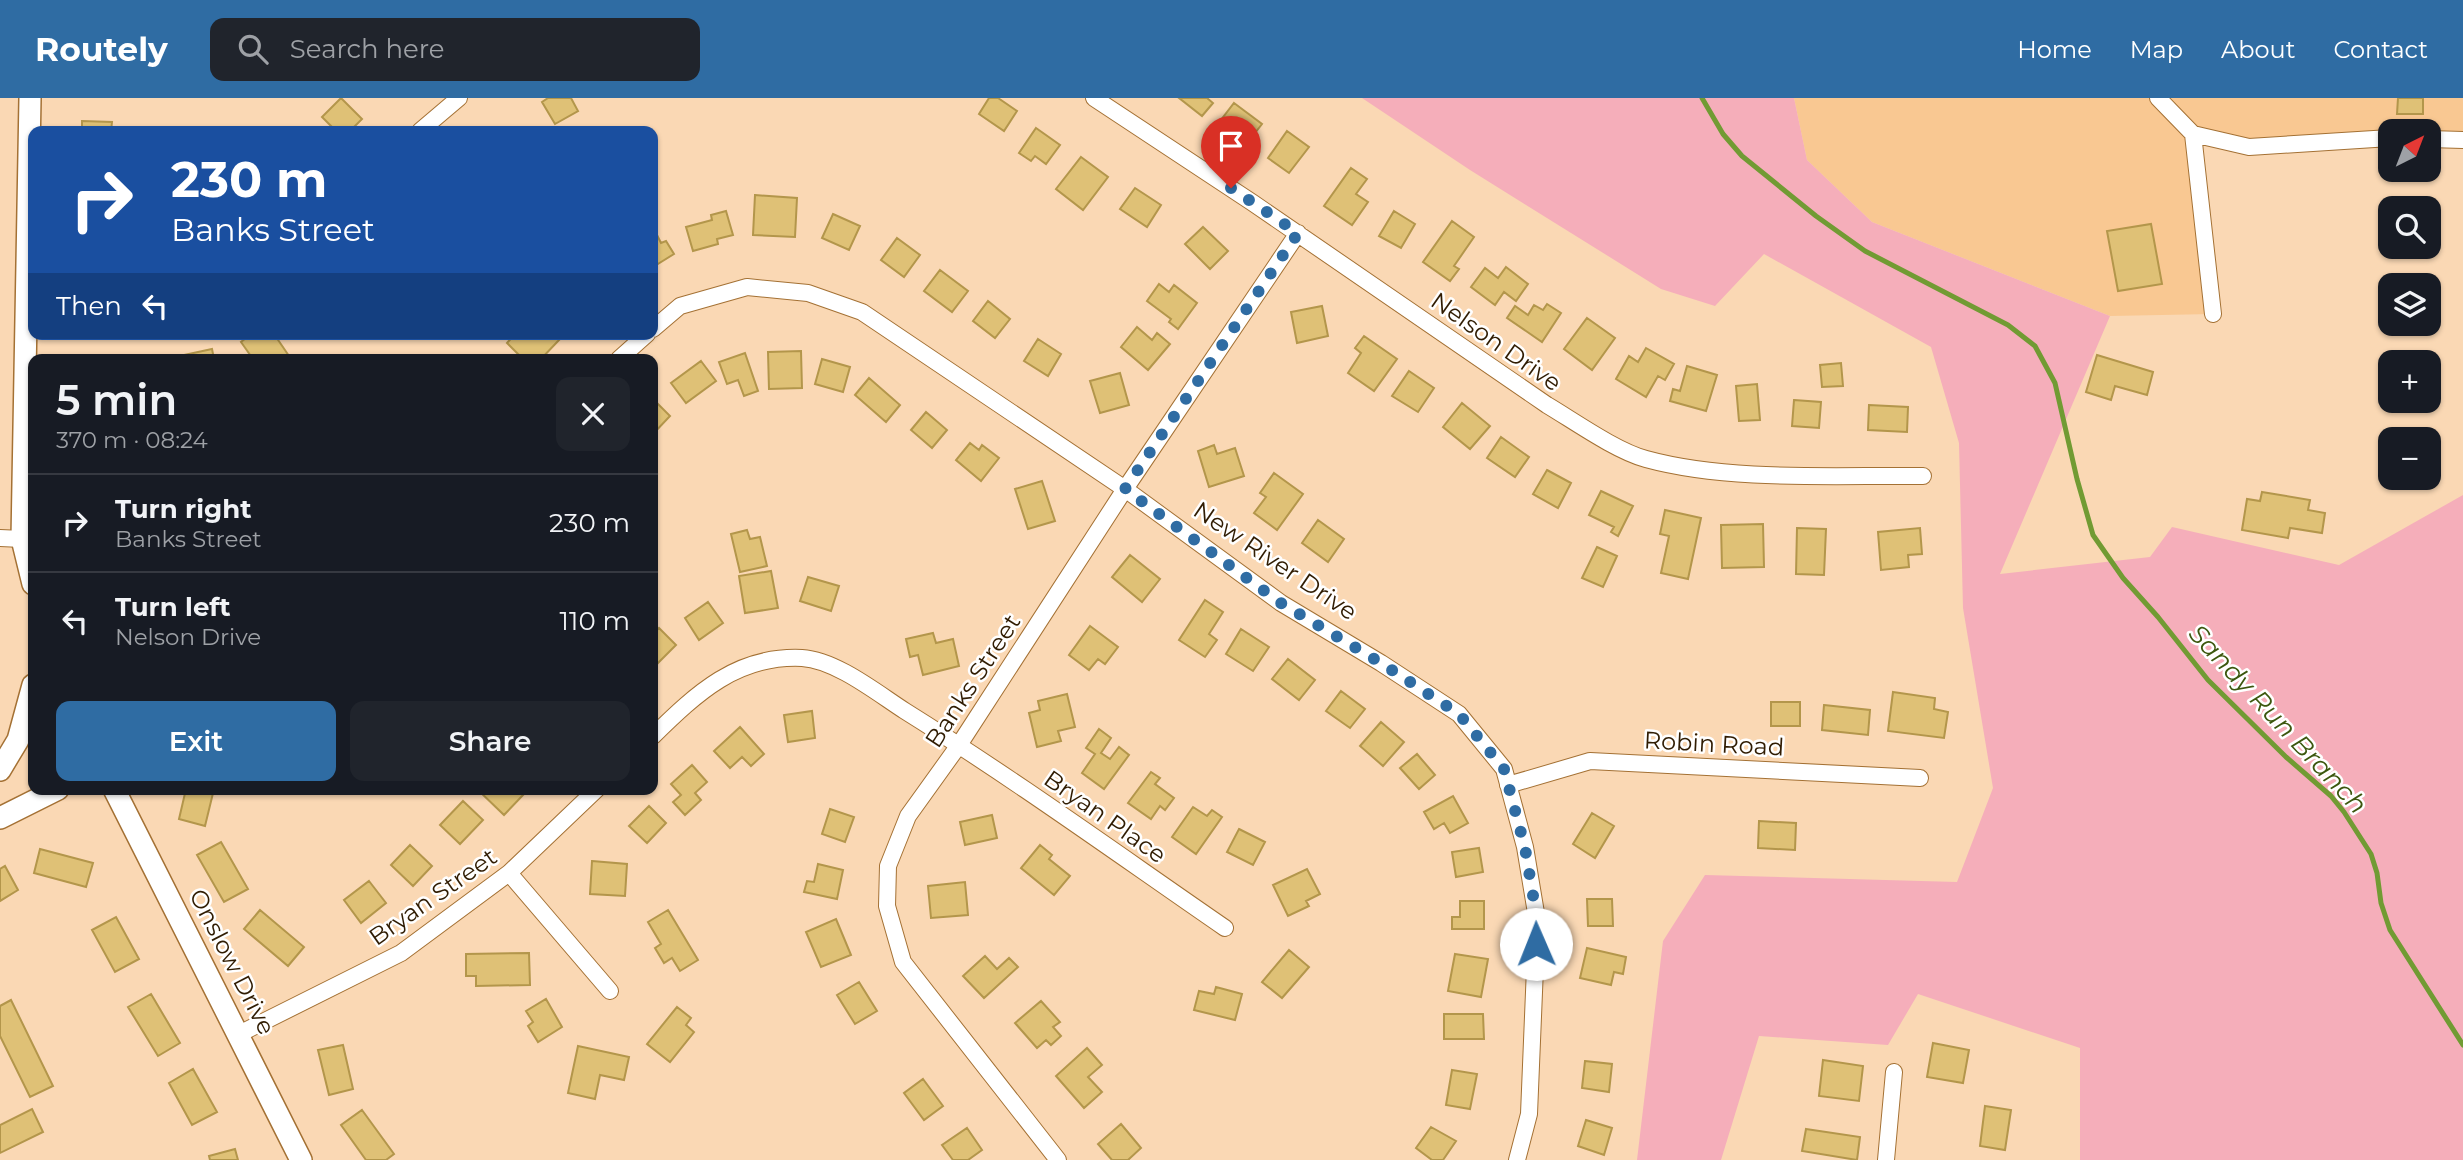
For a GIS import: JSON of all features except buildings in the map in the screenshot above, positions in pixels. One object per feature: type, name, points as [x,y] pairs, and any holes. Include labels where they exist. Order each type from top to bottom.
[{"type":"street","points":[[30,98],[30,126]]},
{"type":"street","points":[[426,126],[459,98]]},
{"type":"street","name":"Nelson Drive","points":[[1094,98],[1298,233],[1547,405],[1595,435],[1644,459],[1727,474],[1923,476]]},
{"type":"street","points":[[2158,98],[2193,134],[2249,147],[2378,139]]},
{"type":"street","points":[[2193,134],[2213,314]]},
{"type":"street","points":[[2441,139],[2463,140]]},
{"type":"street","name":"Banks Street","points":[[1058,1160],[903,962],[887,906],[888,866],[908,816],[959,745],[1125,489],[1298,233]]},
{"type":"street","name":"New River Drive","points":[[658,325],[680,306],[747,287],[808,293],[862,312],[1125,489],[1281,603],[1459,714],[1504,769],[1525,848],[1537,919],[1530,1114],[1517,1160]]},
{"type":"street","points":[[28,340],[22,539],[28,564]]},
{"type":"street","points":[[625,354],[640,340]]},
{"type":"street","points":[[0,538],[22,539]]},
{"type":"street","points":[[658,731],[687,703],[732,672],[763,659],[805,658],[838,669],[959,745]]},
{"type":"street","points":[[0,770],[18,740],[28,703]]},
{"type":"street","name":"Bryan Place","points":[[959,745],[1225,928]]},
{"type":"street","name":"Robin Road","points":[[1508,785],[1590,761],[1920,778]]},
{"type":"street","points":[[0,818],[46,795]]},
{"type":"street","name":"Onslow Drive","points":[[117,795],[301,1160]]},
{"type":"street","name":"Bryan Street","points":[[239,1034],[401,953],[509,873],[591,795]]},
{"type":"street","points":[[509,873],[610,991]]},
{"type":"street","points":[[1886,1160],[1894,1072]]},
{"type":"shaded area","points":[[1362,98],[1794,98],[1807,160],[1872,222],[2110,316],[2000,574],[2150,557],[2172,527],[2339,565],[2463,495],[2463,1160],[2080,1160],[2080,1048],[1918,994],[1888,1045],[1759,1036],[1721,1160],[1637,1160],[1663,941],[1705,875],[1957,882],[1993,788],[1963,608],[1959,443],[1931,347],[1764,254],[1715,306],[1661,289],[1470,170]]},
{"type":"shaded area","points":[[1794,98],[2463,98],[2463,140],[2441,134],[2441,119],[2378,119],[2378,132],[2249,147],[2193,134],[2213,314],[2110,316],[1872,222],[1807,160]]},
{"type":"waterway","name":"Sandy Run Branch","points":[[1702,98],[1723,134],[1742,156],[1816,216],[1865,251],[2008,325],[2035,346],[2055,383],[2093,535],[2123,578],[2208,680],[2286,757],[2331,796],[2344,812],[2371,854],[2381,903],[2390,930],[2463,1045]]},
{"type":"route","points":[[1231,188],[1298,233],[1125,489],[1281,603],[1459,714],[1504,769],[1525,848],[1537,919],[1536,944]]}]
